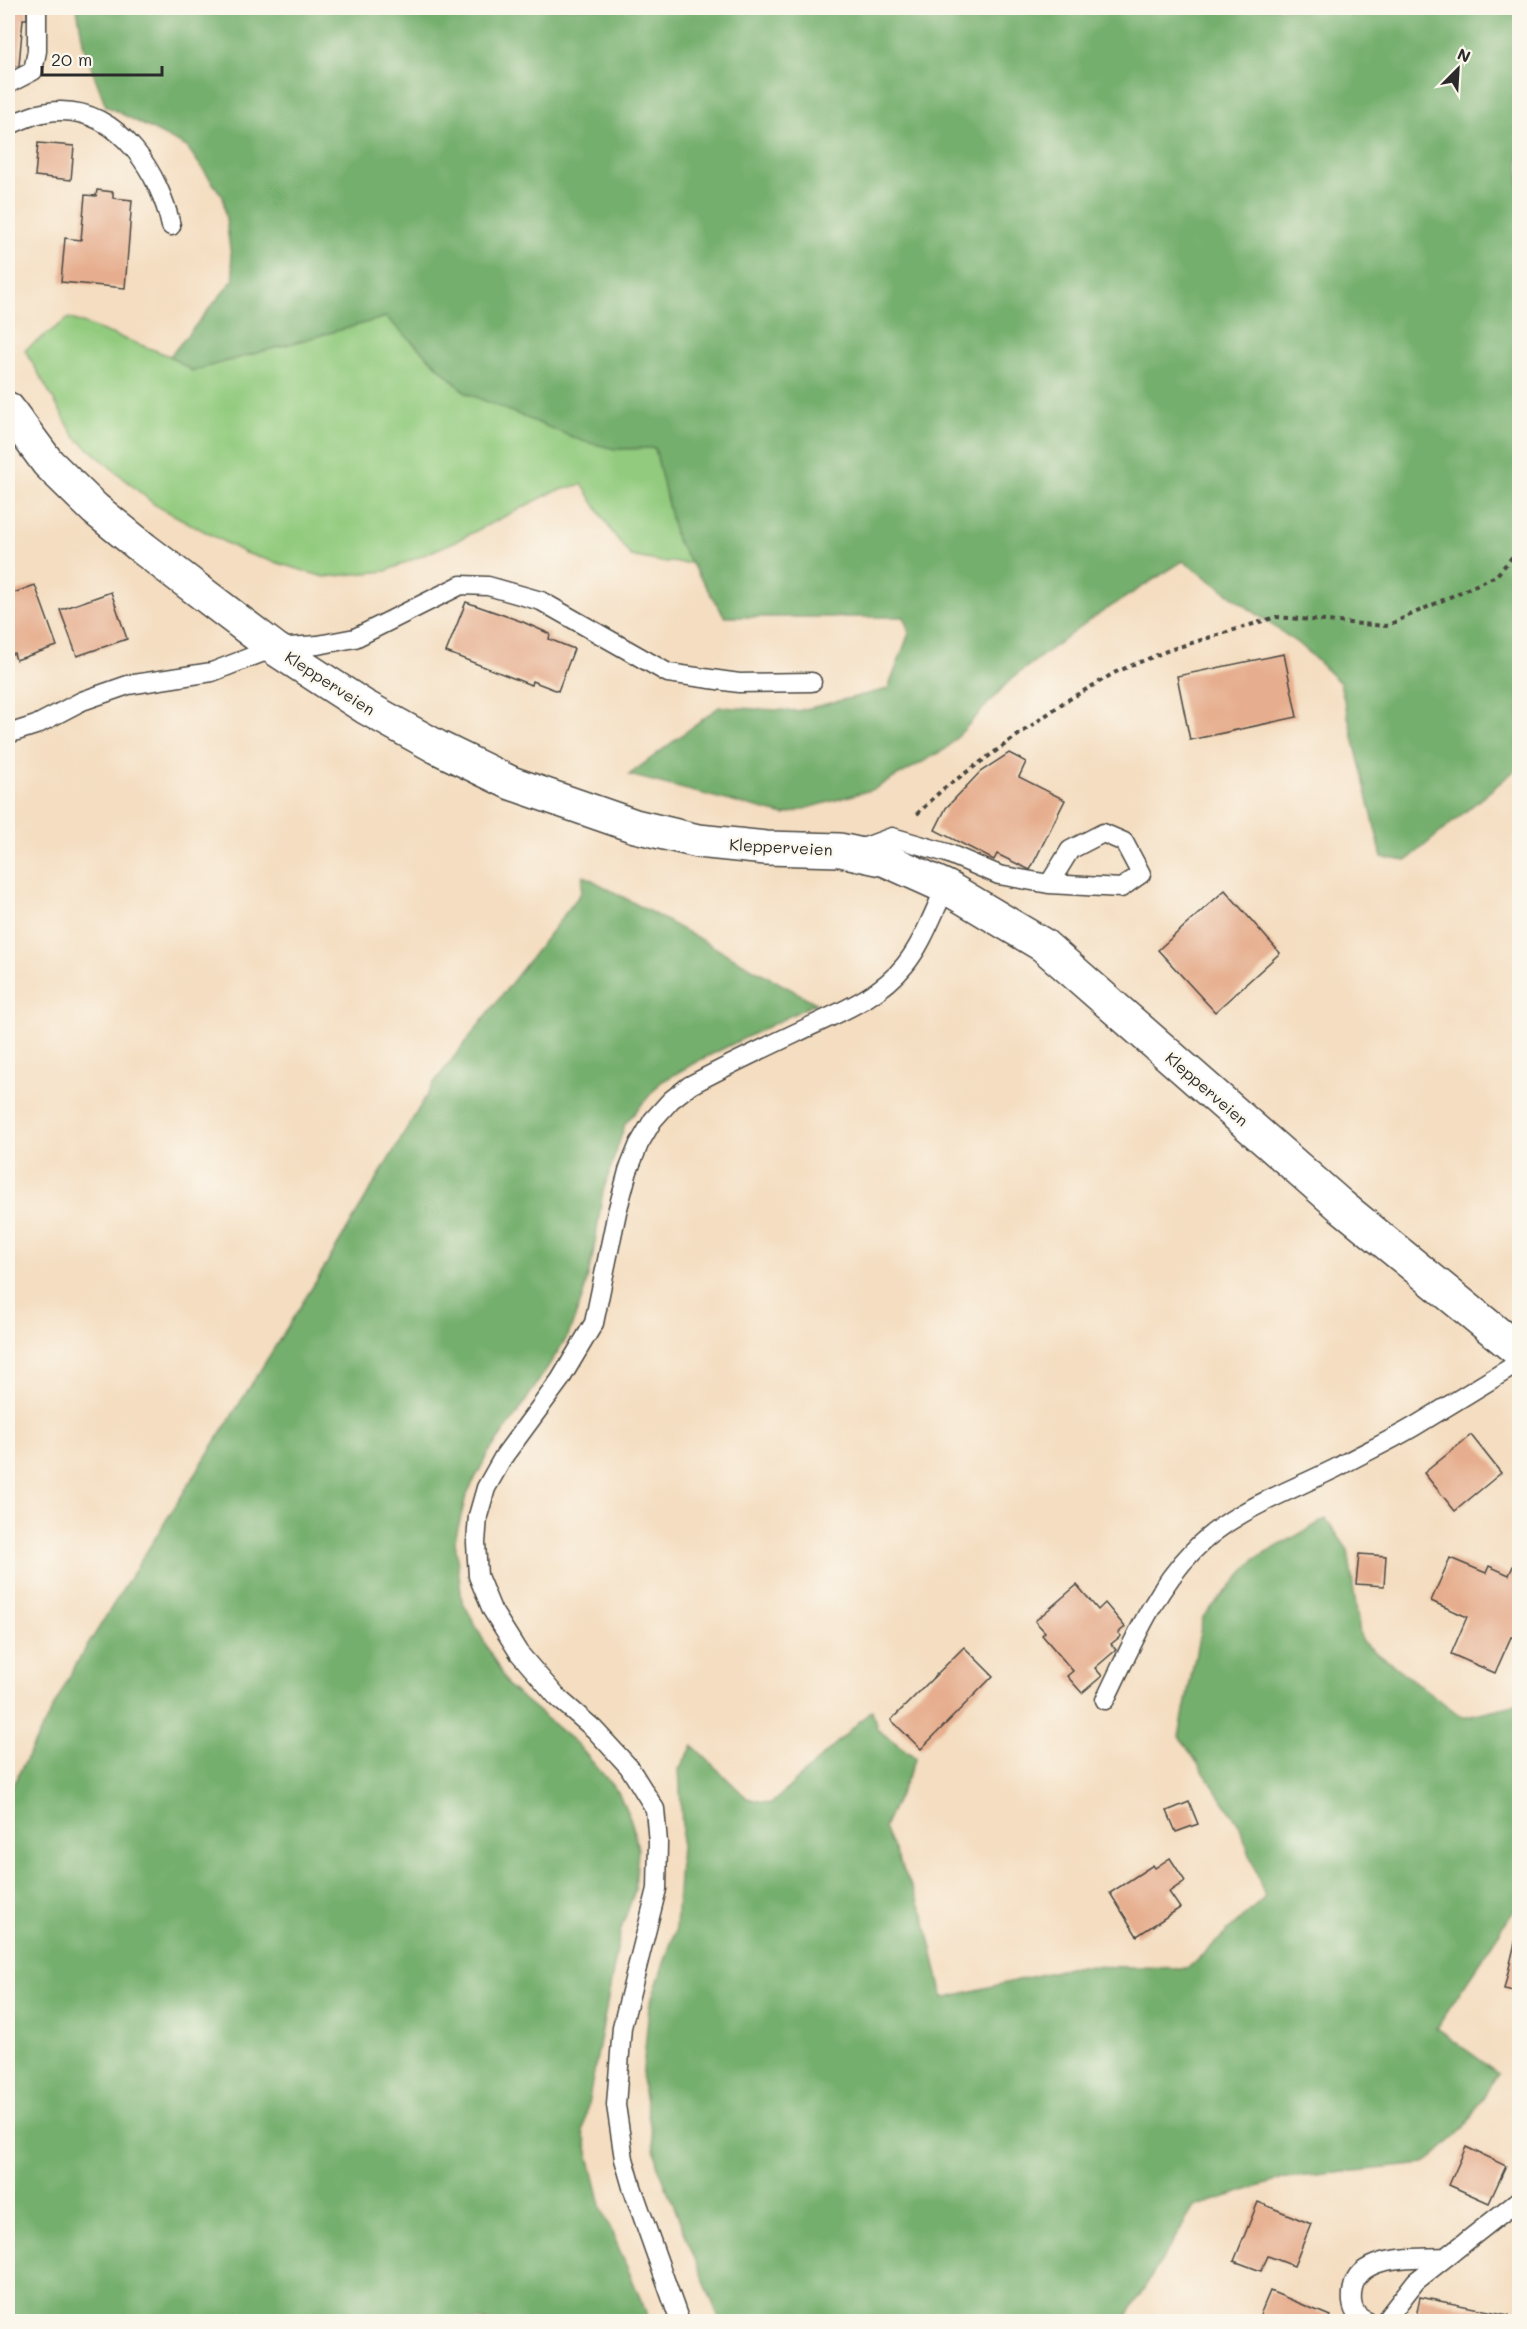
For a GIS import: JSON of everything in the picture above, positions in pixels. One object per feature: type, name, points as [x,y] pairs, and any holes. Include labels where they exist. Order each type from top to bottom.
[{"type":"street","name":"Klepperveien","points":[[8,409],[48,463],[95,509],[198,591],[274,648],[365,707],[437,747],[511,783],[634,826],[698,841],[766,848],[840,850],[886,860],[946,887],[1043,945],[1341,1206],[1520,1352]]},
{"type":"lane","points":[[8,84],[33,71],[37,51],[37,8]]},
{"type":"lane","points":[[8,126],[35,114],[61,111],[86,114],[108,126],[137,149],[159,187],[171,226]]},
{"type":"lane","points":[[8,734],[36,725],[82,701],[128,685],[212,672],[274,648],[318,645],[355,638],[461,585],[488,586],[540,601],[668,673],[738,683],[812,682]]},
{"type":"lane","points":[[850,853],[892,837],[947,853],[999,875],[1049,884],[1121,888],[1141,874],[1124,842],[1103,833],[1070,850],[1049,884]]},
{"type":"lane","points":[[680,2322],[632,2187],[624,2159],[616,2105],[622,2027],[657,1889],[658,1843],[655,1809],[629,1767],[594,1729],[556,1697],[519,1653],[492,1610],[478,1576],[476,1544],[478,1516],[486,1488],[504,1456],[560,1380],[594,1323],[628,1171],[639,1144],[653,1120],[671,1100],[689,1086],[872,995],[894,978],[919,943],[946,887]]},
{"type":"lane","points":[[1105,1700],[1166,1584],[1192,1551],[1222,1525],[1259,1504],[1324,1474],[1413,1428],[1520,1362]]},
{"type":"lane","points":[[1384,2322],[1416,2281],[1520,2199]]},
{"type":"lane","points":[[1369,2322],[1361,2319],[1352,2308],[1351,2290],[1362,2270],[1383,2260],[1446,2257]]},
{"type":"path","points":[[892,837],[943,789],[1063,703],[1116,672],[1169,650],[1276,617],[1386,626],[1496,576],[1520,548]]},
{"type":"green space","points":[[77,8],[1519,8],[1519,767],[1406,861],[1382,857],[1340,683],[1304,648],[1183,561],[1091,619],[1011,679],[946,749],[874,789],[784,815],[629,775],[719,707],[797,711],[888,689],[909,633],[904,617],[725,617],[676,539],[655,448],[615,449],[582,441],[466,393],[386,317],[192,371],[170,356],[234,279],[223,197],[187,147],[106,106],[84,48]]},
{"type":"green space","points":[[386,317],[466,393],[615,449],[655,448],[676,539],[691,563],[662,562],[631,556],[612,532],[582,484],[553,492],[456,541],[386,571],[324,577],[245,553],[155,505],[75,437],[25,350],[69,318],[170,356],[192,371]]},
{"type":"green space","points":[[583,875],[816,1003],[698,1061],[661,1082],[625,1124],[603,1192],[593,1255],[583,1296],[568,1336],[489,1452],[466,1496],[455,1540],[462,1600],[508,1686],[577,1744],[618,1792],[632,1823],[638,1849],[635,1890],[621,1929],[583,2131],[602,2209],[650,2321],[8,2321],[8,1794],[76,1664],[320,1275],[434,1083],[581,893]]},
{"type":"green space","points":[[1326,1519],[1348,1550],[1361,1641],[1462,1717],[1519,1704],[1519,1903],[1436,2028],[1498,2073],[1465,2127],[1425,2164],[1286,2178],[1194,2207],[1124,2321],[720,2321],[657,2164],[642,2080],[649,2007],[676,1928],[682,1827],[679,1769],[693,1746],[747,1798],[771,1804],[872,1710],[877,1729],[916,1758],[884,1828],[924,1914],[943,1998],[1077,1966],[1188,1968],[1265,1897],[1239,1824],[1179,1736],[1203,1617],[1255,1559]]},
{"type":"building","points":[[8,8],[27,8],[27,19],[23,19],[19,66],[8,65]]},
{"type":"building","points":[[38,143],[74,146],[71,180],[35,176]]},
{"type":"building","points":[[97,190],[113,192],[113,198],[132,200],[125,288],[61,282],[65,238],[81,240],[85,195],[96,196]]},
{"type":"building","points":[[35,585],[57,646],[16,660],[14,653],[8,656],[8,595]]},
{"type":"building","points":[[111,592],[127,639],[77,656],[60,610]]},
{"type":"building","points":[[466,602],[523,622],[550,634],[549,639],[574,649],[558,691],[532,681],[531,685],[446,652]]},
{"type":"building","points":[[1284,654],[1297,717],[1190,740],[1177,676]]},
{"type":"building","points":[[1009,753],[1026,762],[1019,777],[1065,800],[1030,870],[997,854],[994,860],[935,830],[946,808],[980,772]]},
{"type":"building","points":[[1225,890],[1280,953],[1215,1012],[1158,950]]},
{"type":"building","points":[[1471,1435],[1501,1473],[1455,1511],[1424,1473]]},
{"type":"building","points":[[1359,1554],[1386,1556],[1384,1586],[1356,1584]]},
{"type":"building","points":[[1450,1558],[1486,1573],[1489,1566],[1509,1575],[1515,1562],[1520,1564],[1520,1640],[1511,1637],[1495,1673],[1451,1654],[1467,1617],[1431,1601]]},
{"type":"building","points":[[1077,1585],[1098,1610],[1105,1603],[1125,1627],[1118,1633],[1121,1636],[1111,1644],[1116,1650],[1095,1668],[1102,1676],[1082,1693],[1067,1676],[1073,1671],[1042,1635],[1045,1632],[1035,1621]]},
{"type":"building","points":[[964,1647],[993,1676],[921,1749],[891,1720]]},
{"type":"building","points":[[1189,1802],[1198,1824],[1176,1832],[1167,1811]]},
{"type":"building","points":[[1170,1858],[1185,1881],[1169,1892],[1180,1908],[1137,1936],[1110,1893],[1153,1865],[1155,1868]]},
{"type":"building","points":[[1520,1926],[1520,1992],[1504,1989]]},
{"type":"building","points":[[1466,2147],[1506,2166],[1489,2203],[1449,2185]]},
{"type":"building","points":[[1258,2202],[1311,2224],[1294,2266],[1268,2256],[1261,2271],[1234,2261]]},
{"type":"building","points":[[1270,2291],[1330,2316],[1327,2322],[1257,2322]]},
{"type":"building","points":[[1420,2297],[1509,2315],[1508,2322],[1415,2322]]}]
